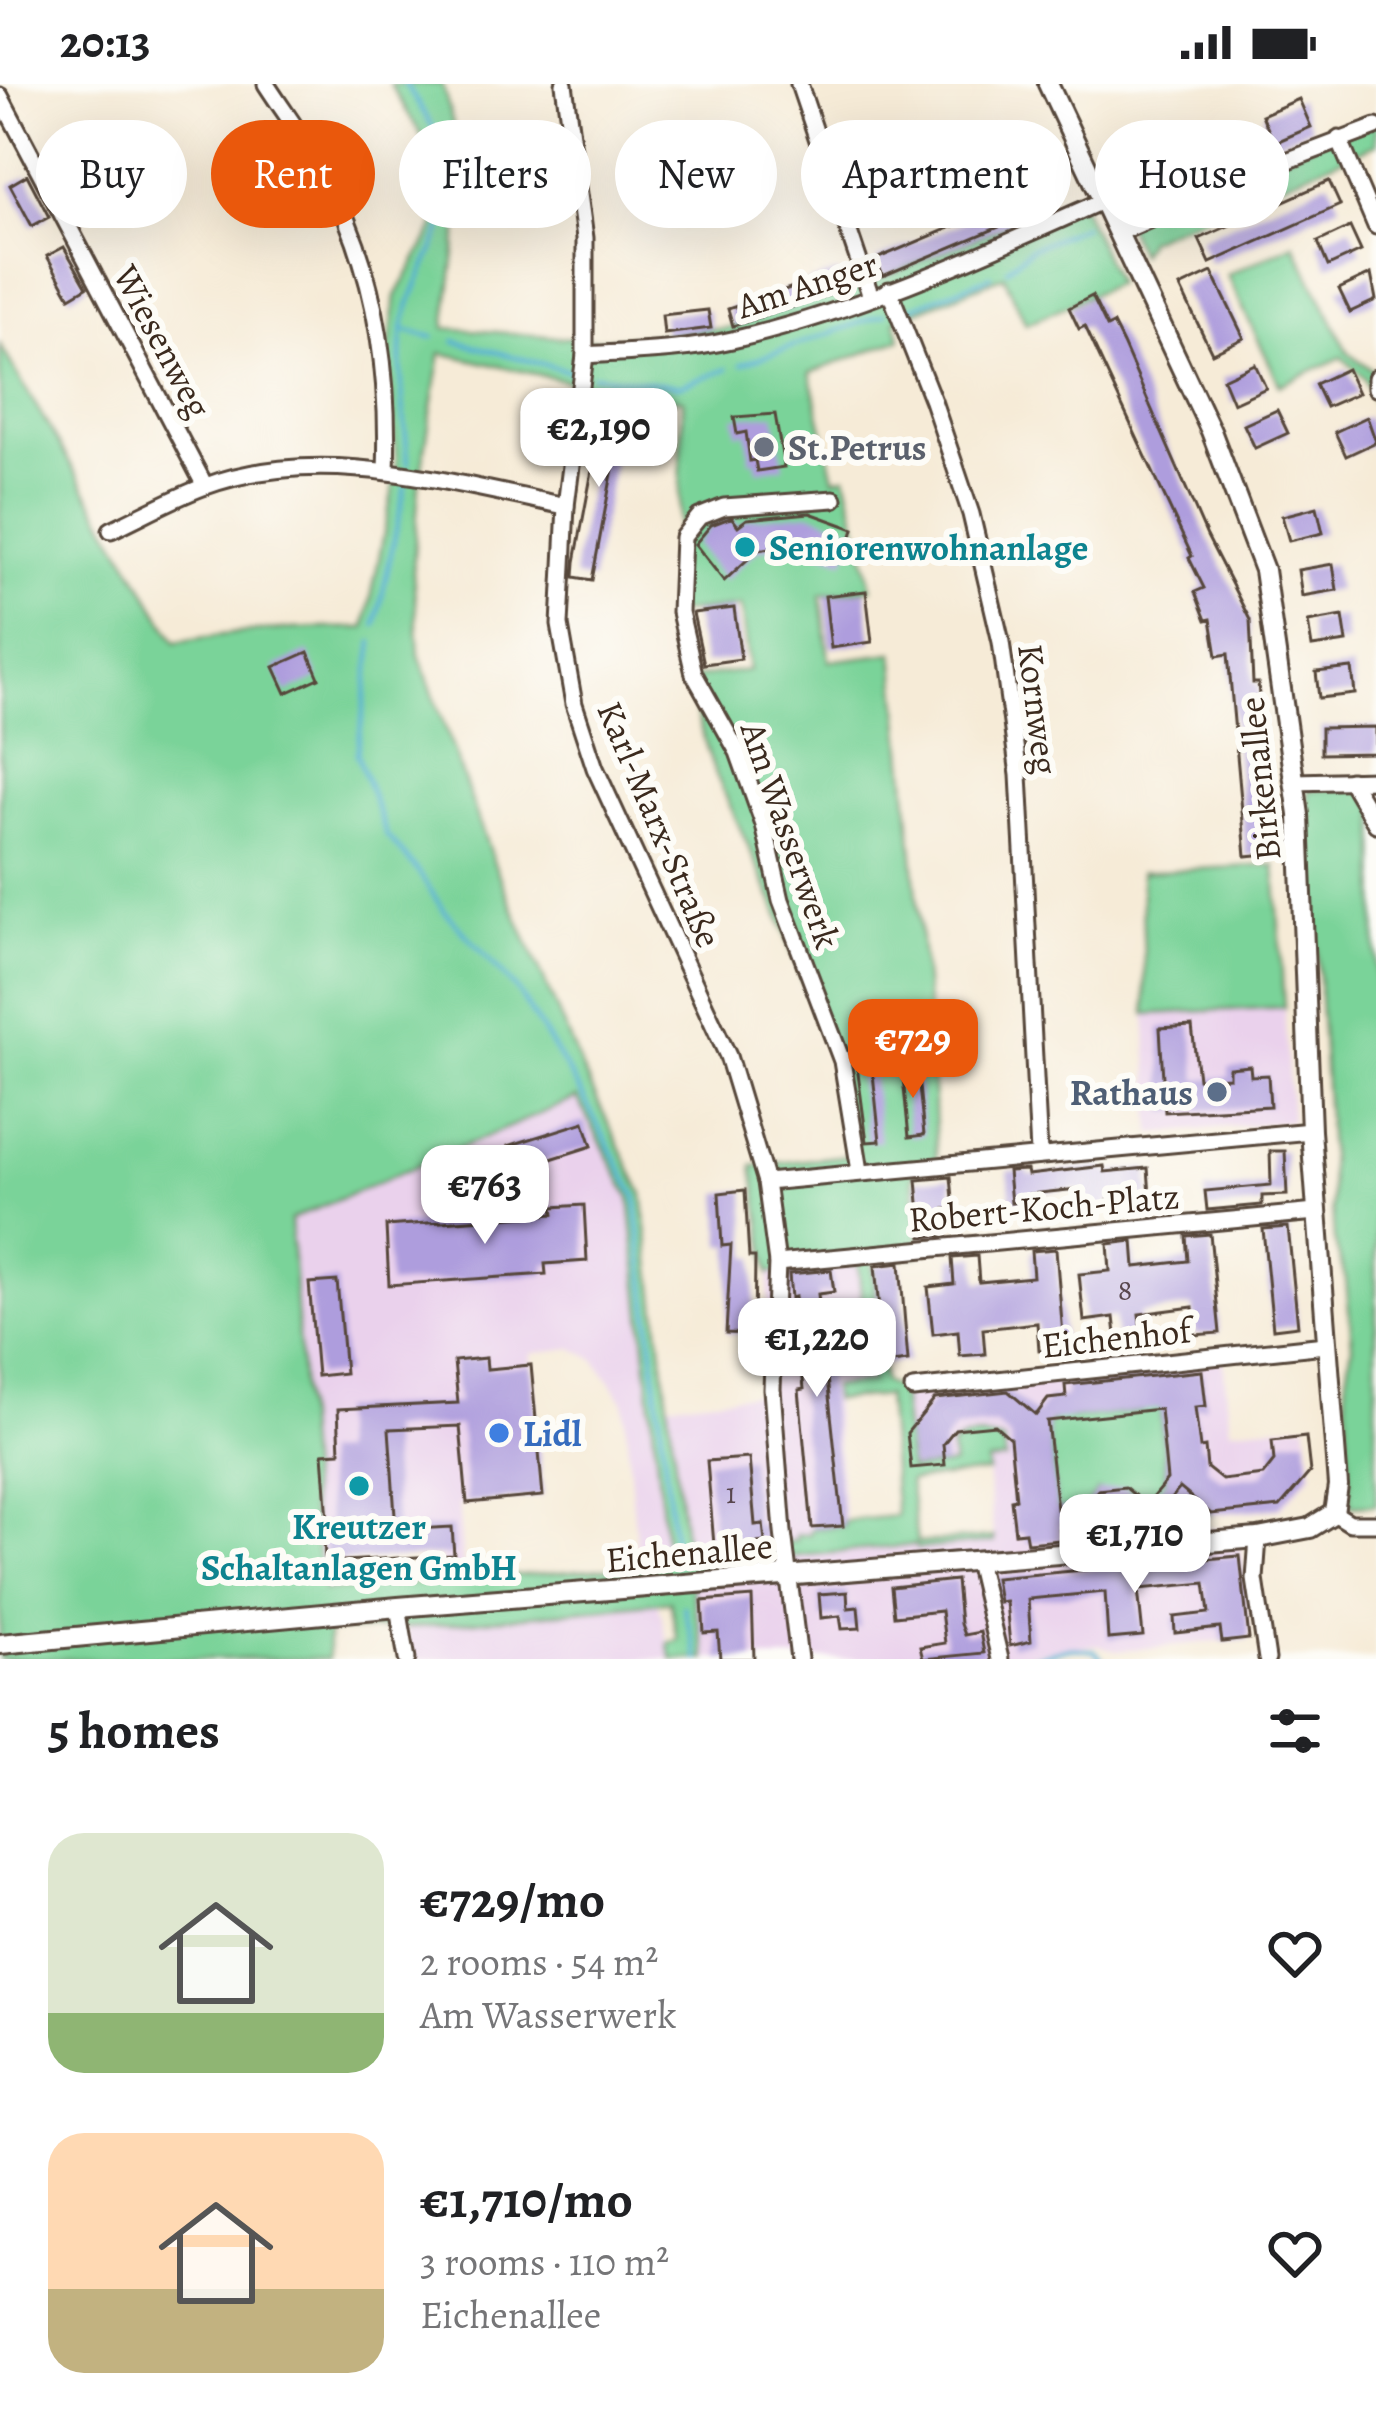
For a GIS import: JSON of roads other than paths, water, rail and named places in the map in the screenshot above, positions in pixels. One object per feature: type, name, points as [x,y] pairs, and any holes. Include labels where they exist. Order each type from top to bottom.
[{"type":"street","points":[[266,84],[323,172],[363,265],[384,356],[386,471]]},
{"type":"street","name":"Karl-Marx-Straße","points":[[564,84],[585,238],[585,355],[566,506],[560,625],[574,704],[595,768],[728,1056],[766,1182],[777,1263],[772,1389],[800,1659]]},
{"type":"street","points":[[799,84],[871,297]]},
{"type":"street","name":"Birkenallee","points":[[1048,84],[1095,186]]},
{"type":"street","name":"Wiesenweg","points":[[0,96],[205,486]]},
{"type":"street","points":[[1118,233],[1339,139],[1376,128]]},
{"type":"street","points":[[1339,139],[1376,226]]},
{"type":"street","name":"Am Anger","points":[[585,355],[730,341],[871,297],[1095,204]]},
{"type":"street","name":"Birkenallee","points":[[1116,228],[1210,431],[1264,570],[1295,782],[1324,1345],[1338,1486],[1334,1513]]},
{"type":"street","name":"Kornweg","points":[[889,290],[971,514],[1001,642],[1018,776],[1039,1154]]},
{"type":"street","points":[[1376,378],[1376,388]]},
{"type":"street","points":[[111,530],[205,486],[284,469],[386,471],[566,506]]},
{"type":"street","name":"Am Wasserwerk","points":[[833,499],[724,507],[699,518],[682,536],[680,612],[694,674],[738,752],[764,826],[781,900],[842,1061],[860,1171]]},
{"type":"street","points":[[1350,780],[1376,824]]},
{"type":"street","points":[[1295,782],[1376,780]]},
{"type":"street","points":[[766,1182],[1311,1131]]},
{"type":"street","name":"Robert-Koch-Platz","points":[[777,1263],[1316,1212]]},
{"type":"street","name":"Eichenhof","points":[[913,1389],[1324,1345]]},
{"type":"street","points":[[1334,1513],[1350,1523],[1376,1523]]},
{"type":"street","name":"Eichenallee","points":[[0,1644],[1258,1538],[1310,1528],[1334,1513]]},
{"type":"street","points":[[1258,1538],[1256,1579],[1267,1659]]},
{"type":"street","points":[[977,1561],[1000,1659]]},
{"type":"street","points":[[398,1607],[407,1659]]},
{"type":"waterway","points":[[405,84],[452,156],[453,178],[445,221],[404,324],[401,373],[408,464]]},
{"type":"waterway","points":[[1007,269],[1030,249],[1084,226]]},
{"type":"waterway","points":[[908,309],[991,276]]},
{"type":"waterway","points":[[742,364],[885,314]]},
{"type":"waterway","points":[[403,330],[433,337]]},
{"type":"waterway","points":[[455,341],[573,372]]},
{"type":"waterway","points":[[593,375],[679,386],[727,369]]},
{"type":"waterway","points":[[376,625],[405,488]]},
{"type":"waterway","points":[[373,642],[357,754],[387,836],[442,908],[517,990],[581,1093],[636,1196],[676,1564]]},
{"type":"waterway","points":[[684,1607],[698,1659]]},
{"type":"waterway","points":[[1025,1659],[1070,1648],[1095,1651],[1102,1659]]},
{"type":"place","name":"St.Petrus","points":[[764,447]]},
{"type":"place","name":"Seniorenwohnanlage","points":[[745,547]]},
{"type":"place","name":"Rathaus","points":[[1217,1092]]},
{"type":"place","name":"Lidl","points":[[499,1433]]},
{"type":"place","name":"Kreutzer Schaltanlagen GmbH","points":[[359,1486]]}]
